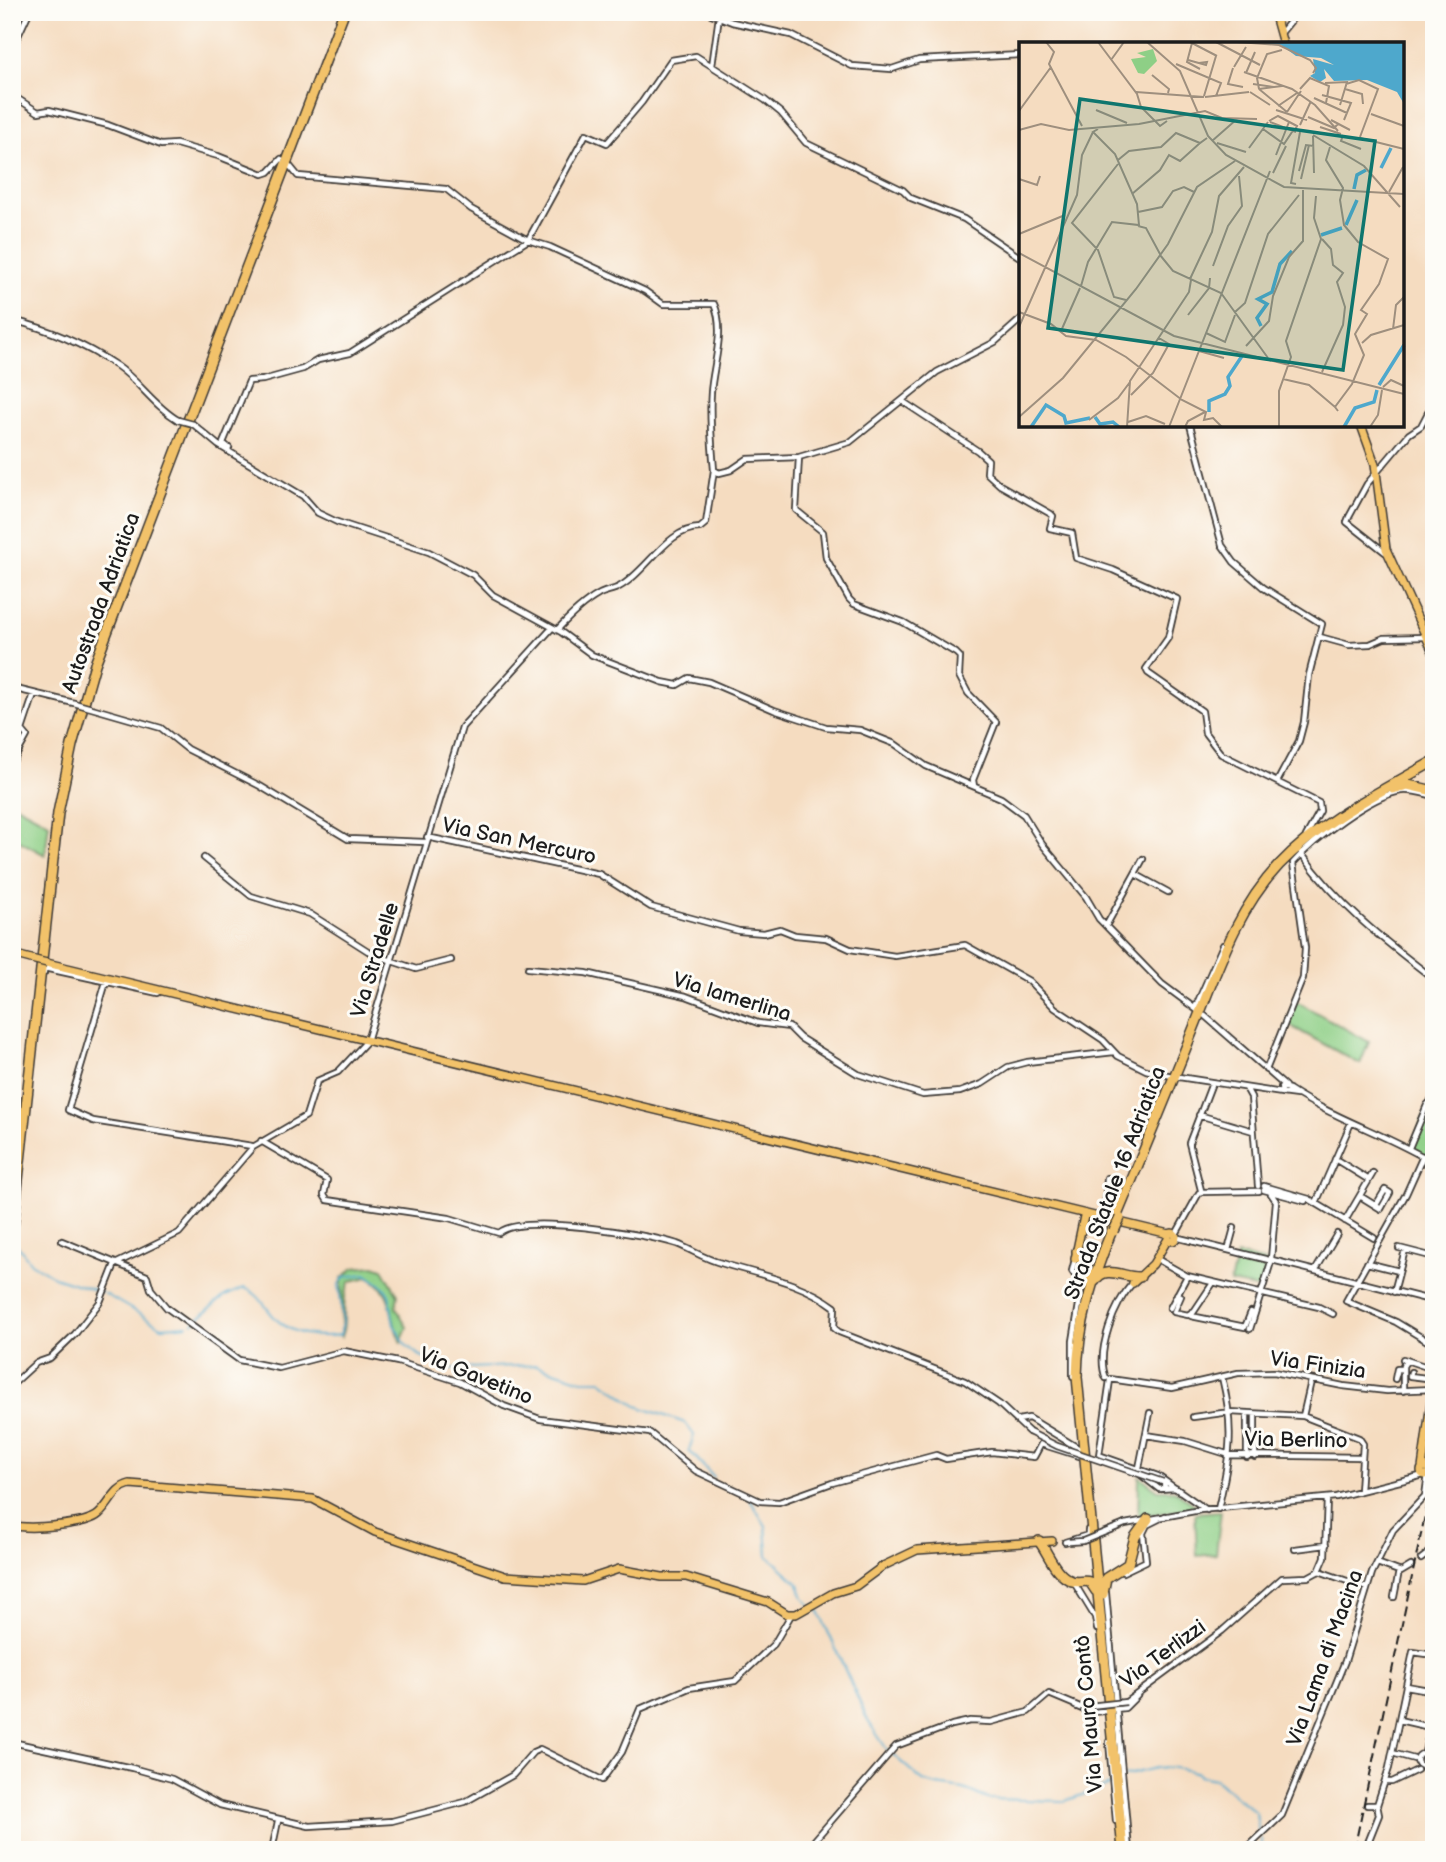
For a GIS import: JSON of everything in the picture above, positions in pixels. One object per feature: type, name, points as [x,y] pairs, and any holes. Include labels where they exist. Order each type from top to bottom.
[{"type":"highway","name":"Autostrada Adriatica","points":[[12,1205],[48,859],[58,791],[74,720],[114,605],[342,12]]},
{"type":"highway","name":"Autostrada Adriatica","points":[[12,1235],[51,860],[63,784],[78,722],[95,664],[342,12]]},
{"type":"highway","points":[[1432,792],[1421,784],[1421,776],[1434,763]]},
{"type":"highway","name":"Strada Statale 16 Adriatica","points":[[1236,929],[1259,894],[1297,851],[1319,833],[1434,763]]},
{"type":"highway","name":"Strada Statale 16 Adriatica","points":[[1125,1850],[1077,1377],[1079,1339],[1086,1301],[1236,929],[1263,885],[1299,846],[1348,811],[1434,763]]},
{"type":"highway","points":[[1385,795],[1403,786],[1432,792]]},
{"type":"highway","points":[[1078,1260],[1095,1262],[1107,1245]]},
{"type":"highway","points":[[1107,1245],[1107,1263],[1129,1280]]},
{"type":"highway","name":"Strada Statale 16 Adriatica","points":[[1107,1245],[1094,1282],[1084,1324],[1080,1377],[1125,1850]]},
{"type":"highway","points":[[1078,1260],[1088,1273],[1086,1301]]},
{"type":"highway","points":[[1094,1282],[1103,1273],[1129,1280]]},
{"type":"highway","points":[[1104,1613],[1103,1587],[1106,1578],[1128,1564],[1136,1530],[1148,1519]]},
{"type":"highway","points":[[1125,1524],[1136,1530]]},
{"type":"highway","points":[[1084,1580],[1092,1571],[1093,1543]]},
{"type":"highway","points":[[1045,1545],[1064,1576],[1073,1581],[1084,1580],[1096,1587],[1100,1603]]},
{"type":"highway","points":[[1098,1555],[1104,1571],[1114,1573]]},
{"type":"main road","points":[[1274,12],[1282,42]]},
{"type":"main road","points":[[1361,427],[1376,473],[1383,535],[1388,554],[1434,654]]},
{"type":"main road","points":[[12,954],[1171,1237],[1157,1259],[1129,1280]]},
{"type":"main road","points":[[1078,1260],[1087,1217]]},
{"type":"main road","points":[[1426,1471],[1425,1454],[1434,1379]]},
{"type":"main road","points":[[14,1525],[35,1528],[89,1520],[102,1511],[117,1490],[130,1484],[313,1499],[375,1532],[505,1576],[583,1581],[619,1569],[662,1577],[686,1577],[768,1602],[791,1614],[807,1609],[833,1593],[856,1586],[883,1566],[917,1550],[1045,1545]]},
{"type":"street","points":[[12,49],[29,12]]},
{"type":"street","points":[[706,12],[791,35],[852,66],[892,69],[919,60],[1019,55]]},
{"type":"street","points":[[1280,35],[1298,12]]},
{"type":"street","points":[[712,66],[717,14]]},
{"type":"street","points":[[248,462],[223,443],[249,381],[303,369],[318,360],[350,353],[528,240],[586,134],[607,143],[642,102],[671,60],[696,56],[781,113],[806,143],[903,190],[911,198],[964,219],[1019,257]]},
{"type":"street","points":[[12,95],[38,112],[49,110],[108,125],[161,145],[176,144],[218,156],[263,174],[269,172],[281,159]]},
{"type":"street","points":[[289,165],[298,176],[446,189],[471,209],[528,240],[550,247],[634,285],[663,304],[714,304],[717,343],[711,393],[710,439],[714,470],[719,473],[731,470],[747,458],[799,457],[849,442],[948,365],[995,342],[1019,321]]},
{"type":"street","points":[[12,320],[51,329],[118,367],[158,406],[178,420],[193,424],[210,439],[303,496],[318,513],[337,522],[429,552],[472,575],[493,594],[555,629],[592,655],[628,671],[677,684],[687,678],[709,682],[774,710],[826,727],[860,730],[895,744],[933,770],[974,786],[1018,810],[1106,926],[1162,984],[1196,1009],[1228,935],[1255,888],[1304,838],[1320,811],[1319,803],[1221,754],[1205,733],[1202,711],[1148,673],[1146,669],[1168,638],[1177,599],[1113,570],[1076,558],[1072,533],[1050,528],[1053,516],[1051,514],[1000,485],[987,473],[988,460],[978,451],[902,401]]},
{"type":"street","points":[[1388,554],[1347,522],[1358,496],[1409,434],[1421,426],[1434,401]]},
{"type":"street","points":[[1191,427],[1222,545],[1234,562],[1264,588],[1321,622],[1320,637],[1309,675],[1299,741],[1278,782]]},
{"type":"street","points":[[799,457],[796,510],[823,532],[826,558],[849,599],[853,604],[903,622],[956,653],[960,657],[959,676],[968,693],[996,722],[973,780],[974,786]]},
{"type":"street","name":"Via Stradelle","points":[[115,1264],[179,1233],[253,1147],[306,1116],[317,1081],[338,1072],[367,1041],[462,727],[555,629],[600,594],[619,587],[649,565],[664,545],[690,528],[700,528],[706,523],[714,470]]},
{"type":"street","points":[[1320,637],[1349,645],[1370,644],[1384,638],[1427,637]]},
{"type":"street","name":"Via San Mercuro","points":[[12,688],[74,703],[170,733],[187,750],[260,786],[348,839],[426,840],[599,874],[651,907],[739,931],[764,933],[783,929],[795,935],[826,938],[850,949],[895,956],[965,944],[1029,981],[1055,1007],[1114,1052],[1146,1070],[1172,1076]]},
{"type":"street","points":[[12,762],[27,736],[22,730],[34,694]]},
{"type":"street","points":[[1266,1070],[1303,978],[1305,948],[1293,863],[1301,853],[1343,821],[1385,795]]},
{"type":"street","points":[[1301,853],[1324,885],[1386,945],[1434,979]]},
{"type":"street","points":[[204,858],[251,896],[305,912],[368,951],[392,961],[416,969],[451,960]]},
{"type":"street","points":[[1106,926],[1143,859]]},
{"type":"street","points":[[1135,874],[1168,892]]},
{"type":"street","points":[[41,999],[44,968],[158,993],[161,990]]},
{"type":"street","name":"Via lamerlina","points":[[528,968],[586,973],[686,996],[758,1023],[789,1027],[800,1038],[858,1074],[923,1094],[960,1092],[982,1084],[1008,1067],[1027,1062],[1114,1052]]},
{"type":"street","points":[[106,982],[68,1111],[93,1121],[253,1147]]},
{"type":"street","points":[[1205,1016],[1278,1080],[1284,1089],[1351,1123],[1409,1148],[1434,1164]]},
{"type":"street","points":[[1179,1077],[1252,1092],[1284,1089]]},
{"type":"street","points":[[1212,1083],[1189,1143],[1200,1190],[1171,1237],[1434,1301]]},
{"type":"street","points":[[1252,1092],[1257,1175],[1262,1188],[1276,1201]]},
{"type":"street","points":[[1409,1148],[1427,1105],[1434,1098]]},
{"type":"street","points":[[1199,1115],[1253,1131]]},
{"type":"street","points":[[1319,1200],[1351,1123]]},
{"type":"street","points":[[261,1141],[327,1180],[324,1198],[327,1200],[449,1218],[499,1233],[507,1226],[524,1224],[601,1230],[675,1244],[714,1261],[775,1277],[835,1307],[834,1328],[839,1332],[965,1381],[1030,1432],[1057,1446],[1163,1482],[1207,1510]]},
{"type":"street","points":[[1421,1158],[1346,1301],[1396,1322],[1434,1345]]},
{"type":"street","points":[[1335,1159],[1369,1180]]},
{"type":"street","points":[[1345,1221],[1373,1173]]},
{"type":"street","points":[[1105,1215],[1107,1178]]},
{"type":"street","points":[[1200,1190],[1251,1191],[1262,1188],[1319,1200]]},
{"type":"street","points":[[1262,1188],[1319,1200],[1345,1221],[1378,1240]]},
{"type":"street","points":[[1250,1329],[1271,1260],[1276,1201],[1281,1194]]},
{"type":"street","points":[[1360,1196],[1376,1205]]},
{"type":"street","points":[[1228,1250],[1234,1228]]},
{"type":"street","points":[[1315,1271],[1337,1234]]},
{"type":"street","points":[[12,1385],[36,1363],[50,1358],[75,1334],[100,1302],[115,1264],[62,1241]]},
{"type":"street","points":[[1394,1292],[1402,1249],[1434,1257]]},
{"type":"street","points":[[1157,1259],[1187,1276],[1320,1307],[1333,1314]]},
{"type":"street","points":[[1067,1542],[1088,1535],[1078,1448],[1080,1444],[1072,1357],[1083,1286],[1073,1271],[1078,1260]]},
{"type":"street","points":[[1367,1263],[1399,1271]]},
{"type":"street","name":"Via Gavetino","points":[[115,1264],[147,1276],[151,1289],[167,1308],[239,1360],[279,1368],[334,1352],[377,1356],[435,1372],[470,1386],[504,1406],[540,1419],[650,1433],[696,1471],[760,1501],[779,1502],[832,1483],[936,1455],[946,1460],[992,1452],[1034,1457],[1041,1444],[1079,1457]]},
{"type":"street","points":[[1170,1308],[1187,1276]]},
{"type":"street","points":[[1129,1280],[1113,1312],[1104,1361],[1109,1388],[1099,1455],[1139,1468],[1174,1485],[1177,1490]]},
{"type":"street","points":[[1213,1283],[1192,1316],[1245,1327],[1251,1312]]},
{"type":"street","points":[[1177,1294],[1181,1296],[1174,1311],[1188,1315],[1193,1311]]},
{"type":"street","points":[[1403,1391],[1405,1360],[1434,1368]]},
{"type":"street","points":[[1397,1372],[1397,1369],[1403,1369]]},
{"type":"street","name":"Via Finizia","points":[[1109,1378],[1172,1388],[1247,1372],[1285,1372],[1311,1381],[1403,1391],[1433,1389]]},
{"type":"street","points":[[1411,1372],[1410,1376],[1434,1379]]},
{"type":"street","points":[[1218,1509],[1230,1455],[1230,1412],[1222,1377]]},
{"type":"street","points":[[1303,1416],[1311,1381]]},
{"type":"street","points":[[1193,1417],[1230,1412],[1303,1416],[1359,1438],[1363,1444],[1360,1491]]},
{"type":"street","points":[[1150,1413],[1139,1468],[1140,1475],[1162,1489],[1177,1490]]},
{"type":"street","points":[[1247,1413],[1247,1457]]},
{"type":"street","points":[[1255,1413],[1255,1457]]},
{"type":"street","points":[[1017,1420],[1029,1419],[1078,1448]]},
{"type":"street","name":"Via Berlino","points":[[1146,1435],[1185,1441],[1230,1455],[1247,1457],[1362,1457]]},
{"type":"street","points":[[1148,1519],[1327,1498],[1410,1478],[1426,1471]]},
{"type":"street","name":"Via Lama di Macina","points":[[1245,1850],[1282,1815],[1345,1661],[1377,1563],[1393,1530],[1425,1496],[1426,1471]]},
{"type":"street","points":[[1162,1489],[1165,1487],[1163,1482]]},
{"type":"street","points":[[1319,1571],[1326,1545],[1327,1498]]},
{"type":"street","points":[[1125,1850],[1107,1584],[1120,1573],[1143,1565],[1146,1560],[1143,1533],[1147,1525],[1159,1522],[1165,1516]]},
{"type":"street","points":[[1045,1545],[1083,1541],[1125,1524]]},
{"type":"street","points":[[1295,1549],[1326,1545]]},
{"type":"street","points":[[1421,1559],[1434,1549]]},
{"type":"street","points":[[1377,1563],[1399,1572],[1411,1566]]},
{"type":"street","name":"Via Terlizzi","points":[[806,1850],[896,1746],[952,1725],[970,1721],[991,1722],[1028,1712],[1049,1694],[1077,1706],[1126,1702],[1222,1631],[1282,1577],[1308,1577],[1319,1571],[1367,1588]]},
{"type":"street","points":[[1394,1597],[1399,1572]]},
{"type":"street","name":"Via Mauro Contò","points":[[1073,1581],[1095,1617],[1106,1711],[1110,1776],[1125,1850]]},
{"type":"street","points":[[12,1742],[167,1777],[214,1803],[278,1821],[309,1826],[392,1821],[465,1802],[513,1775],[533,1752],[540,1749],[602,1780],[622,1752],[640,1709],[689,1689],[735,1681],[774,1644],[791,1614]]},
{"type":"street","points":[[1367,1845],[1371,1829],[1376,1826],[1377,1805],[1386,1780],[1413,1652],[1434,1656]]},
{"type":"street","points":[[1406,1686],[1434,1691]]},
{"type":"street","points":[[1115,1709],[1132,1703],[1139,1694]]},
{"type":"street","points":[[1077,1706],[1089,1712],[1106,1711]]},
{"type":"street","points":[[1386,1780],[1396,1780],[1423,1761],[1434,1711]]},
{"type":"street","points":[[1399,1720],[1432,1728]]},
{"type":"street","points":[[1392,1753],[1423,1761]]},
{"type":"street","points":[[1367,1805],[1377,1805]]},
{"type":"street","points":[[272,1850],[278,1821]]},
{"type":"green space","points":[[12,803],[49,823],[45,855],[12,837]]},
{"type":"green space","points":[[1296,1001],[1369,1042],[1360,1064],[1287,1024]]},
{"type":"green space","points":[[1434,1113],[1434,1161],[1411,1147],[1425,1115],[1430,1117]]},
{"type":"green space","points":[[1237,1255],[1267,1262],[1261,1289],[1230,1283]]},
{"type":"green space","points":[[374,1266],[383,1269],[398,1295],[396,1307],[407,1327],[401,1342],[388,1298],[368,1277],[351,1281],[347,1288],[341,1338],[342,1278],[354,1268]]},
{"type":"green space","points":[[1139,1476],[1158,1490],[1174,1490],[1199,1508],[1138,1516]]},
{"type":"green space","points":[[1221,1511],[1216,1554],[1197,1556],[1195,1513]]},
{"type":"waterway","points":[[17,1245],[31,1263],[54,1277],[101,1292]]},
{"type":"waterway","points":[[193,1323],[225,1296],[244,1288],[254,1293],[276,1319],[290,1329],[314,1336],[340,1335],[343,1322],[339,1284],[344,1277],[366,1274],[384,1287],[389,1295],[394,1325],[406,1345],[417,1354],[448,1369],[536,1365],[582,1380],[601,1380],[637,1406],[685,1423],[694,1435],[689,1450],[713,1477]]},
{"type":"waterway","points":[[105,1294],[162,1327],[188,1325]]},
{"type":"waterway","points":[[749,1498],[766,1526],[768,1556],[799,1584],[810,1605]]},
{"type":"waterway","points":[[813,1609],[817,1607],[868,1721],[888,1751]]},
{"type":"waterway","points":[[892,1754],[923,1781],[936,1785],[964,1789],[988,1799],[1063,1801]]},
{"type":"waterway","points":[[1125,1776],[1169,1767],[1215,1779],[1256,1813],[1259,1836]]},
{"type":"waterway","points":[[1065,1801],[1110,1785]]},
{"type":"waterway","points":[[1261,1839],[1263,1850]]},
{"type":"railway","points":[[1354,1850],[1434,1473]]}]
